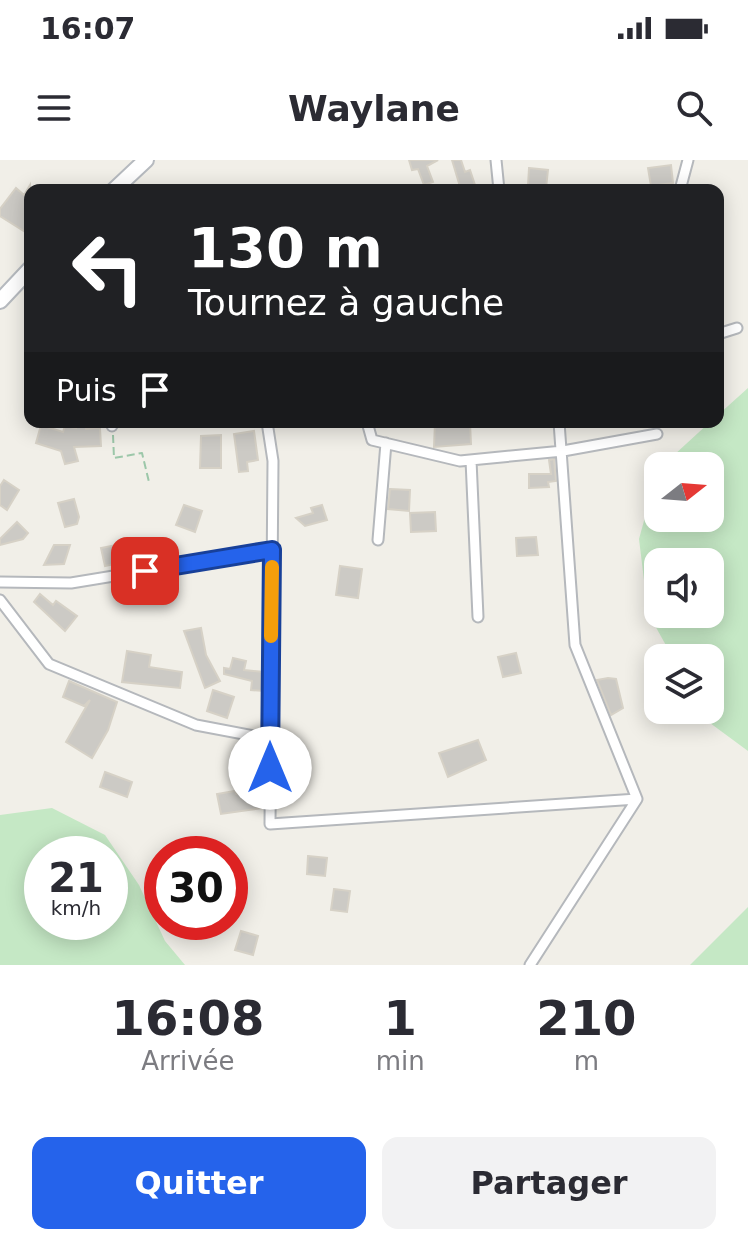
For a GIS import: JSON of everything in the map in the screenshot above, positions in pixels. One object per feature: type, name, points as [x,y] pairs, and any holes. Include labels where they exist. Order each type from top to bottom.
[{"type":"main road","points":[[120,184],[146,160]]},
{"type":"main road","points":[[0,301],[24,275]]},
{"type":"street","points":[[496,160],[498,184]]},
{"type":"street","points":[[682,184],[688,160]]},
{"type":"street","points":[[724,332],[737,328]]},
{"type":"street","points":[[268,428],[273,461],[270,824],[637,799]]},
{"type":"street","points":[[369,428],[372,440],[460,461],[563,451],[657,434]]},
{"type":"street","points":[[560,428],[575,645],[637,799]]},
{"type":"street","points":[[378,540],[386,443]]},
{"type":"street","points":[[471,460],[478,617]]},
{"type":"street","points":[[0,582],[71,583],[272,550]]},
{"type":"street","points":[[0,600],[49,664],[196,725],[270,739]]},
{"type":"street","points":[[530,965],[637,799]]},
{"type":"path","points":[[112,428],[114,458],[142,453],[149,482]]},
{"type":"green space","points":[[748,388],[748,751],[711,724],[724,724],[724,644],[665,644],[656,628],[724,628],[724,548],[644,548],[644,580],[639,539],[644,521],[644,532],[724,532],[724,452],[677,452],[703,428],[724,428],[724,410]]},
{"type":"green space","points":[[52,808],[106,836],[24,836],[24,940],[128,940],[128,869],[144,896],[144,940],[165,940],[185,965],[0,965],[0,815]]},
{"type":"green space","points":[[748,907],[748,965],[690,965]]},
{"type":"building","points":[[409,160],[438,160],[427,166],[433,182],[424,184],[418,169],[412,170]]},
{"type":"building","points":[[452,160],[461,160],[465,172],[470,170],[475,184],[459,184]]},
{"type":"building","points":[[671,165],[673,183],[651,184],[648,168]]},
{"type":"building","points":[[529,168],[548,170],[546,184],[528,184]]},
{"type":"building","points":[[16,188],[24,195],[24,231],[0,216],[0,209]]},
{"type":"building","points":[[40,428],[63,432],[64,428],[100,428],[101,446],[74,447],[78,461],[65,464],[61,451],[36,443]]},
{"type":"building","points":[[435,428],[470,428],[471,444],[434,447]]},
{"type":"building","points":[[254,431],[258,460],[247,462],[248,471],[239,472],[234,434]]},
{"type":"building","points":[[221,435],[221,468],[200,468],[201,436]]},
{"type":"building","points":[[554,459],[556,481],[548,482],[549,487],[529,488],[529,474],[551,474],[549,460]]},
{"type":"building","points":[[4,480],[19,490],[7,510],[0,505],[0,486]]},
{"type":"building","points":[[390,489],[410,490],[409,511],[388,509]]},
{"type":"building","points":[[74,499],[79,517],[77,524],[65,527],[58,503]]},
{"type":"building","points":[[184,505],[202,511],[195,532],[176,525]]},
{"type":"building","points":[[322,505],[327,520],[305,526],[296,518],[313,513],[311,508]]},
{"type":"building","points":[[435,512],[436,531],[411,532],[410,513]]},
{"type":"building","points":[[17,522],[28,533],[23,539],[0,545],[0,539]]},
{"type":"building","points":[[536,537],[538,555],[517,556],[516,538]]},
{"type":"building","points":[[142,540],[146,557],[105,566],[101,548]]},
{"type":"building","points":[[54,545],[70,545],[64,564],[44,565]]},
{"type":"building","points":[[340,566],[362,569],[358,598],[336,595]]},
{"type":"building","points":[[40,594],[53,605],[56,601],[77,616],[65,631],[34,602]]},
{"type":"building","points":[[201,628],[206,655],[220,681],[205,688],[184,631]]},
{"type":"building","points":[[127,651],[151,655],[149,667],[182,672],[180,688],[122,682]]},
{"type":"building","points":[[516,653],[521,673],[503,677],[498,657]]},
{"type":"building","points":[[233,658],[246,661],[244,670],[264,672],[264,691],[251,690],[252,681],[224,674],[224,668],[230,669]]},
{"type":"building","points":[[616,679],[623,708],[611,715],[597,680]]},
{"type":"building","points":[[69,681],[117,702],[108,730],[92,758],[66,742],[90,700],[84,706],[63,697]]},
{"type":"building","points":[[213,690],[234,697],[227,718],[207,711]]},
{"type":"building","points":[[478,740],[486,760],[448,777],[439,753]]},
{"type":"building","points":[[105,772],[132,782],[127,797],[100,787]]},
{"type":"building","points":[[235,791],[236,794],[261,791],[263,808],[221,814],[217,794]]},
{"type":"building","points":[[308,856],[327,858],[325,876],[307,874]]},
{"type":"building","points":[[334,889],[350,891],[347,912],[331,910]]},
{"type":"building","points":[[248,933],[258,936],[253,955],[235,950],[238,940],[248,940]]},
{"type":"slow traffic","points":[[271,636],[272,567]]},
{"type":"route","points":[[145,571],[272,550],[270,768]]}]
